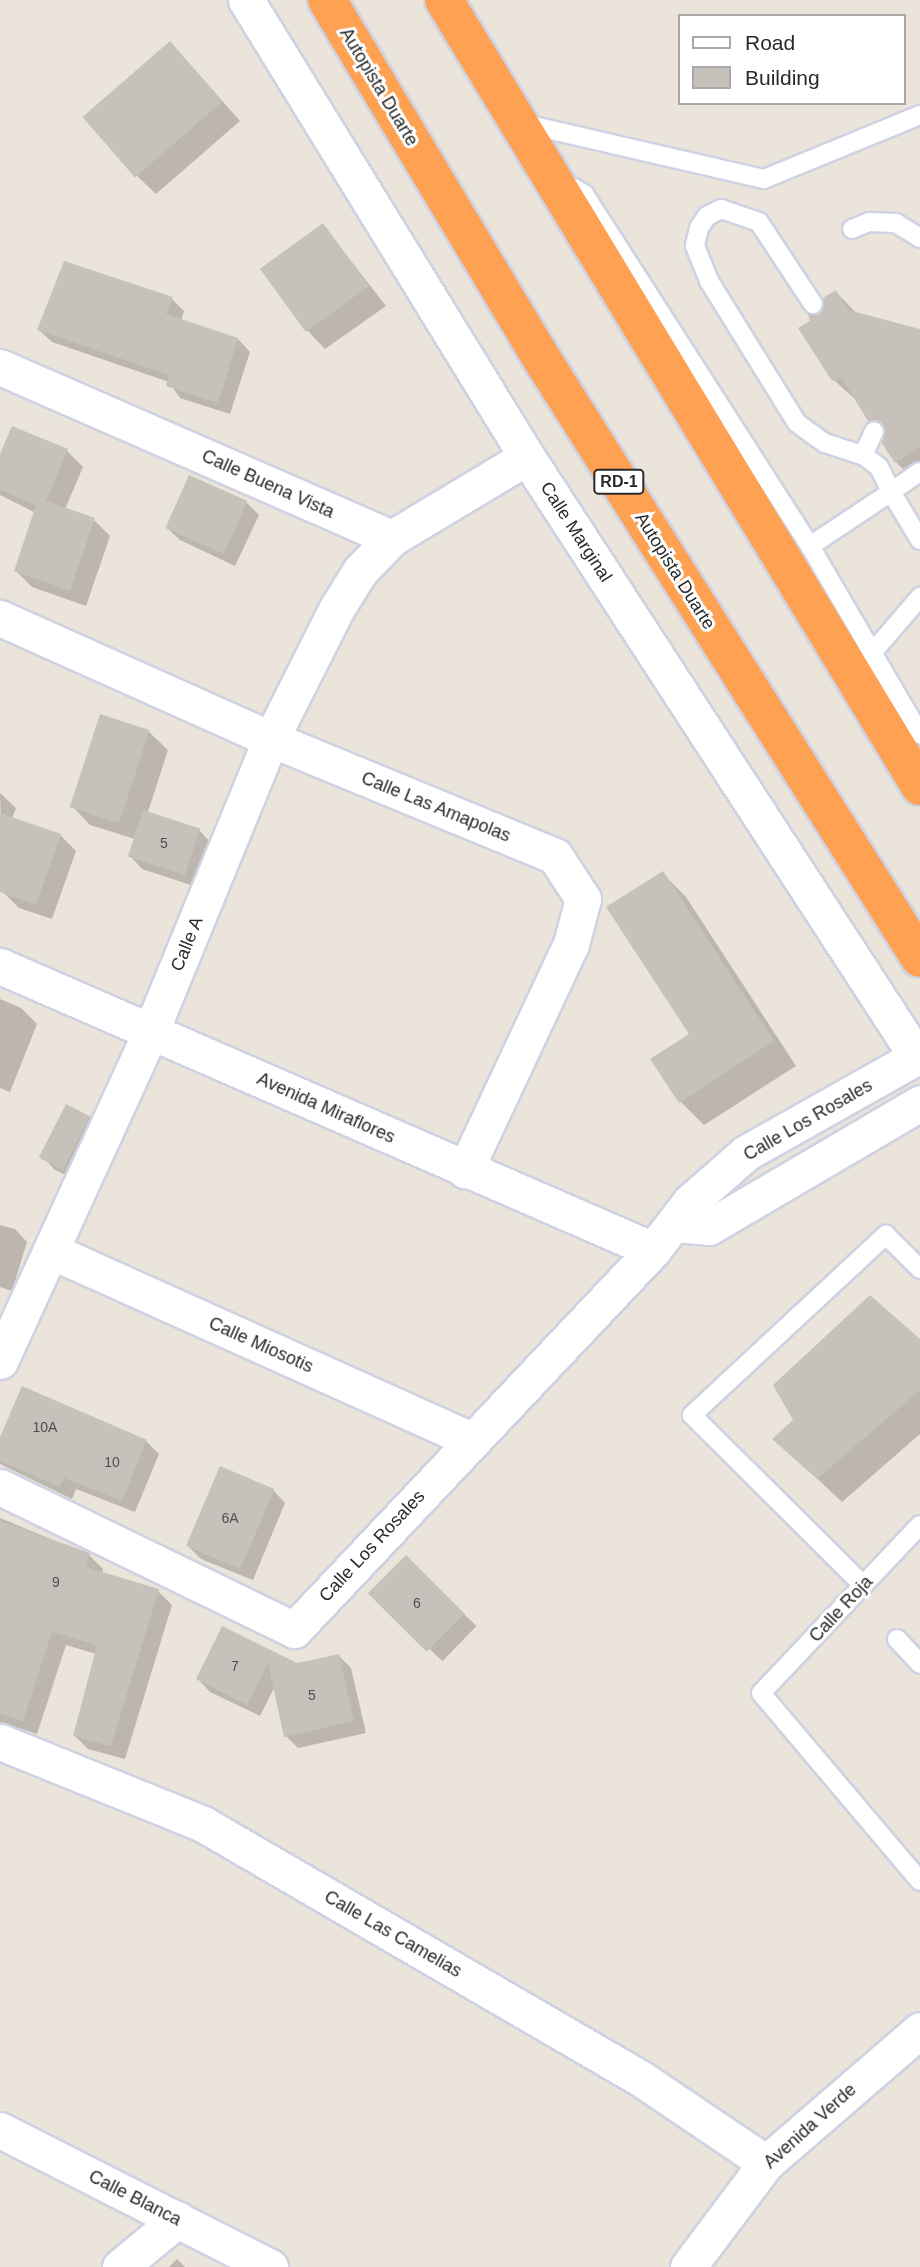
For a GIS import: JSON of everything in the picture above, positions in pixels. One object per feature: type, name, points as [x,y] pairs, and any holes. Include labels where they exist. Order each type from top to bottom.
[{"type":"highway","name":"Autopista Duarte","points":[[327,0],[545,364],[920,958]]},
{"type":"highway","points":[[444,0],[554,177],[920,786]]},
{"type":"street","name":"Calle Marginal","points":[[246,0],[527,457],[919,1056]]},
{"type":"street","name":"Calle Buena Vista","points":[[0,367],[391,538]]},
{"type":"street","points":[[391,538],[527,457]]},
{"type":"street","name":"Calle A","points":[[0,1361],[151,1031],[271,739],[337,608],[360,571],[391,538]]},
{"type":"street","name":"Calle Las Amapolas","points":[[0,618],[271,739],[555,856],[583,899],[570,944],[465,1170]]},
{"type":"street","name":"Avenida Miraflores","points":[[0,966],[653,1250]]},
{"type":"street","name":"Calle Los Rosales","points":[[0,1487],[294,1630],[653,1250],[690,1202],[746,1153],[919,1056]]},
{"type":"street","points":[[675,1224],[709,1227],[920,1103]]},
{"type":"street","name":"Calle Miosotis","points":[[51,1251],[471,1440]]},
{"type":"street","name":"Calle Las Camelias","points":[[0,1742],[203,1825],[640,2078],[766,2163]]},
{"type":"street","name":"Avenida Verde","points":[[688,2267],[766,2163],[920,2030]]},
{"type":"street","name":"Calle Blanca","points":[[0,2130],[270,2267]]},
{"type":"street","points":[[120,2267],[178,2219]]},
{"type":"lane","points":[[521,123],[764,179],[920,115]]},
{"type":"lane","points":[[554,177],[584,194],[810,546],[920,734]]},
{"type":"lane","points":[[813,304],[759,222],[721,209],[707,216],[695,246],[709,281],[797,423],[825,443],[863,455],[879,467],[920,540]]},
{"type":"lane","points":[[852,229],[869,222],[896,223],[920,238]]},
{"type":"lane","points":[[863,455],[874,432]]},
{"type":"lane","points":[[810,546],[920,472]]},
{"type":"lane","points":[[872,653],[920,597]]},
{"type":"lane","points":[[863,1585],[692,1415],[886,1235],[920,1269]]},
{"type":"lane","name":"Calle Roja","points":[[920,1525],[761,1693],[920,1881]]},
{"type":"lane","points":[[897,1639],[920,1664]]},
{"type":"building","points":[[170,41],[222,101],[135,177],[82,117]]},
{"type":"building","points":[[323,223],[369,286],[306,332],[260,269]]},
{"type":"building","points":[[64,261],[173,297],[166,314],[238,338],[218,403],[166,386],[169,375],[37,330]]},
{"type":"building","points":[[836,290],[848,310],[920,329],[920,446],[895,463],[881,442],[883,424],[868,421],[841,377],[832,381],[798,328],[810,321],[808,314],[820,313],[823,298]]},
{"type":"building","points":[[12,426],[68,449],[46,501],[95,518],[70,591],[14,571],[36,505],[0,490],[0,454]]},
{"type":"building","points":[[189,475],[247,501],[224,554],[165,528]]},
{"type":"building","points":[[100,714],[149,730],[119,823],[70,807]]},
{"type":"building","points":[[143,810],[200,829],[185,875],[128,857]]},
{"type":"building","points":[[0,813],[61,834],[36,905],[0,892]]},
{"type":"building","points":[[663,871],[774,1041],[679,1103],[650,1059],[689,1034],[606,907]]},
{"type":"building","points":[[66,1104],[90,1116],[63,1170],[39,1157]]},
{"type":"building","points":[[870,1295],[920,1339],[920,1390],[817,1479],[772,1439],[793,1420],[773,1385]]},
{"type":"building","points":[[22,1386],[147,1440],[122,1501],[64,1478],[60,1487],[0,1461],[0,1437]]},
{"type":"building","points":[[220,1466],[274,1489],[240,1569],[186,1546]]},
{"type":"building","points":[[0,1521],[90,1553],[86,1567],[159,1589],[111,1746],[73,1736],[97,1645],[52,1632],[23,1721],[0,1714]]},
{"type":"building","points":[[406,1555],[465,1614],[427,1652],[368,1593]]},
{"type":"building","points":[[222,1626],[297,1663],[339,1654],[354,1721],[284,1737],[268,1663],[247,1705],[196,1679]]}]
